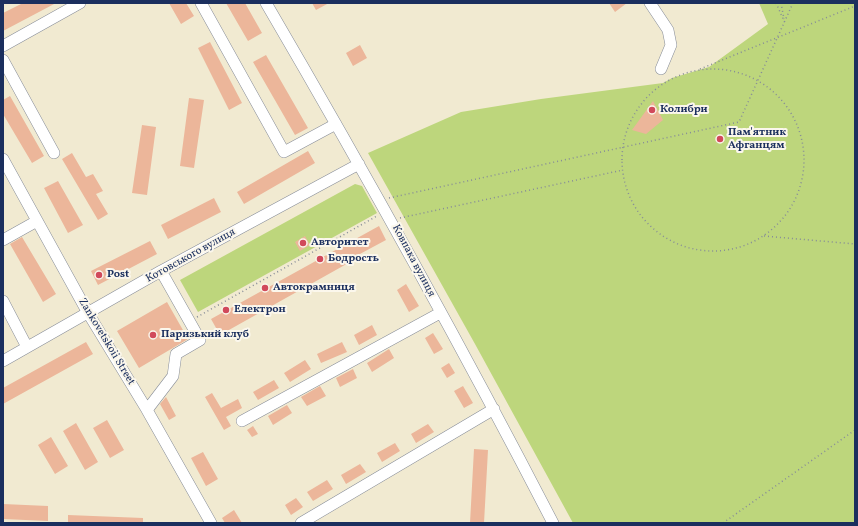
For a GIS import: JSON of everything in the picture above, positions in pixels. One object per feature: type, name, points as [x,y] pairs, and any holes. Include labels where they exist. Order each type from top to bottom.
[{"type":"street","points":[[3,46],[80,3]]},
{"type":"street","points":[[201,3],[284,152],[336,124]]},
{"type":"street","name":"Ковпака вулиця","points":[[266,3],[389,216],[440,313],[494,409],[553,523]]},
{"type":"street","points":[[650,3],[668,30],[671,45],[661,69]]},
{"type":"street","points":[[3,60],[54,153]]},
{"type":"street","name":"Zankovetskoii Street","points":[[3,159],[88,313],[147,410],[211,523]]},
{"type":"street","name":"Котовського вулиця","points":[[3,361],[161,271],[359,164]]},
{"type":"street","points":[[3,240],[37,221]]},
{"type":"street","points":[[147,410],[172,376],[176,354],[200,340],[161,271]]},
{"type":"street","points":[[3,301],[27,347]]},
{"type":"street","points":[[242,421],[440,313]]},
{"type":"street","points":[[301,523],[494,409]]},
{"type":"path","points":[[776,3],[785,23]]},
{"type":"path","points":[[781,3],[785,23]]},
{"type":"path","points":[[380,200],[738,122],[794,3]]},
{"type":"path","points":[[698,70],[725,70],[739,72],[758,81],[774,92],[792,114],[798,126],[804,153],[802,180],[792,206],[780,222],[764,236],[740,248],[720,251],[699,250],[673,242],[656,231],[641,216],[628,192],[623,170],[623,148],[629,125],[635,113],[652,92],[672,78],[698,70],[855,6]]},
{"type":"path","points":[[189,321],[389,216],[623,170]]},
{"type":"path","points":[[764,236],[855,244]]},
{"type":"path","points":[[723,523],[855,430]]},
{"type":"green space","points":[[759,3],[855,3],[855,523],[573,523],[368,153],[461,112],[541,99],[663,83],[672,78],[709,67],[768,24]]},
{"type":"green space","points":[[355,184],[362,186],[377,213],[198,312],[180,280]]},
{"type":"building","points":[[23,3],[56,3],[3,31],[3,13]]},
{"type":"building","points":[[169,3],[186,3],[194,16],[181,24]]},
{"type":"building","points":[[226,3],[245,3],[262,33],[248,41]]},
{"type":"building","points":[[312,3],[329,3],[316,10]]},
{"type":"building","points":[[609,3],[627,3],[615,12]]},
{"type":"building","points":[[210,42],[242,103],[229,110],[198,48]]},
{"type":"building","points":[[360,45],[367,58],[353,66],[346,53]]},
{"type":"building","points":[[266,55],[308,128],[295,135],[253,62]]},
{"type":"building","points":[[10,96],[44,156],[32,163],[3,114],[3,100]]},
{"type":"building","points":[[189,98],[204,100],[194,168],[180,166]]},
{"type":"building","name":"Колибри","points":[[653,101],[663,120],[646,134],[632,130]]},
{"type":"building","points":[[142,125],[156,127],[147,195],[132,193]]},
{"type":"building","points":[[308,151],[315,163],[244,204],[237,192]]},
{"type":"building","points":[[72,153],[86,177],[93,174],[103,191],[96,194],[108,214],[98,220],[62,159]]},
{"type":"building","points":[[58,181],[83,225],[68,233],[44,188]]},
{"type":"building","points":[[214,198],[221,212],[168,239],[161,225]]},
{"type":"building","points":[[379,226],[386,240],[358,255],[359,257],[220,335],[211,319]]},
{"type":"building","name":"Авторитет","points":[[305,236],[310,245],[300,251],[295,242]]},
{"type":"building","points":[[22,237],[56,294],[43,302],[10,244]]},
{"type":"building","points":[[150,241],[157,254],[98,285],[91,271]]},
{"type":"building","points":[[406,284],[419,306],[409,312],[397,290]]},
{"type":"building","name":"Паризький клуб","points":[[167,302],[188,339],[139,368],[117,331]]},
{"type":"building","points":[[372,325],[377,335],[359,345],[354,335]]},
{"type":"building","points":[[433,333],[443,349],[434,354],[425,338]]},
{"type":"building","points":[[86,342],[93,354],[3,404],[3,388]]},
{"type":"building","points":[[342,342],[347,352],[321,363],[317,354]]},
{"type":"building","points":[[389,349],[394,358],[372,372],[367,363]]},
{"type":"building","points":[[305,360],[311,369],[290,382],[284,373]]},
{"type":"building","points":[[449,363],[455,373],[447,378],[441,368]]},
{"type":"building","points":[[353,369],[357,378],[340,387],[336,378]]},
{"type":"building","points":[[274,380],[279,388],[258,400],[253,392]]},
{"type":"building","points":[[320,386],[326,396],[307,406],[301,397]]},
{"type":"building","points":[[463,386],[473,403],[464,408],[454,391]]},
{"type":"building","points":[[212,393],[221,408],[238,399],[242,408],[226,417],[231,426],[224,430],[205,397]]},
{"type":"building","points":[[166,397],[176,416],[169,420],[160,404]]},
{"type":"building","points":[[287,405],[292,413],[273,425],[268,416]]},
{"type":"building","points":[[107,420],[124,450],[110,458],[93,428]]},
{"type":"building","points":[[76,423],[98,462],[85,470],[63,431]]},
{"type":"building","points":[[428,424],[434,432],[416,443],[411,434]]},
{"type":"building","points":[[253,426],[258,434],[252,437],[247,430]]},
{"type":"building","points":[[51,437],[68,466],[55,474],[38,445]]},
{"type":"building","points":[[395,443],[400,451],[382,462],[377,453]]},
{"type":"building","points":[[474,449],[488,450],[484,523],[470,523]]},
{"type":"building","points":[[203,452],[218,479],[206,486],[191,458]]},
{"type":"building","points":[[360,464],[366,472],[346,484],[341,475]]},
{"type":"building","points":[[327,480],[333,489],[313,501],[307,492]]},
{"type":"building","points":[[296,498],[303,507],[291,515],[285,505]]},
{"type":"building","points":[[3,504],[48,506],[48,521],[3,519]]},
{"type":"building","points":[[234,510],[242,523],[225,523],[222,518]]},
{"type":"building","points":[[68,515],[143,518],[143,523],[68,523]]},
{"type":"place","name":"Колибри","points":[[652,110]]},
{"type":"place","name":"Пам'ятник Афганцям","points":[[720,139]]},
{"type":"place","name":"Авторитет","points":[[303,243]]},
{"type":"place","name":"Бодрость","points":[[320,259]]},
{"type":"place","name":"Post","points":[[99,275]]},
{"type":"place","name":"Автокрамниця","points":[[265,288]]},
{"type":"place","name":"Електрон","points":[[226,310]]},
{"type":"place","name":"Паризький клуб","points":[[153,335]]}]
